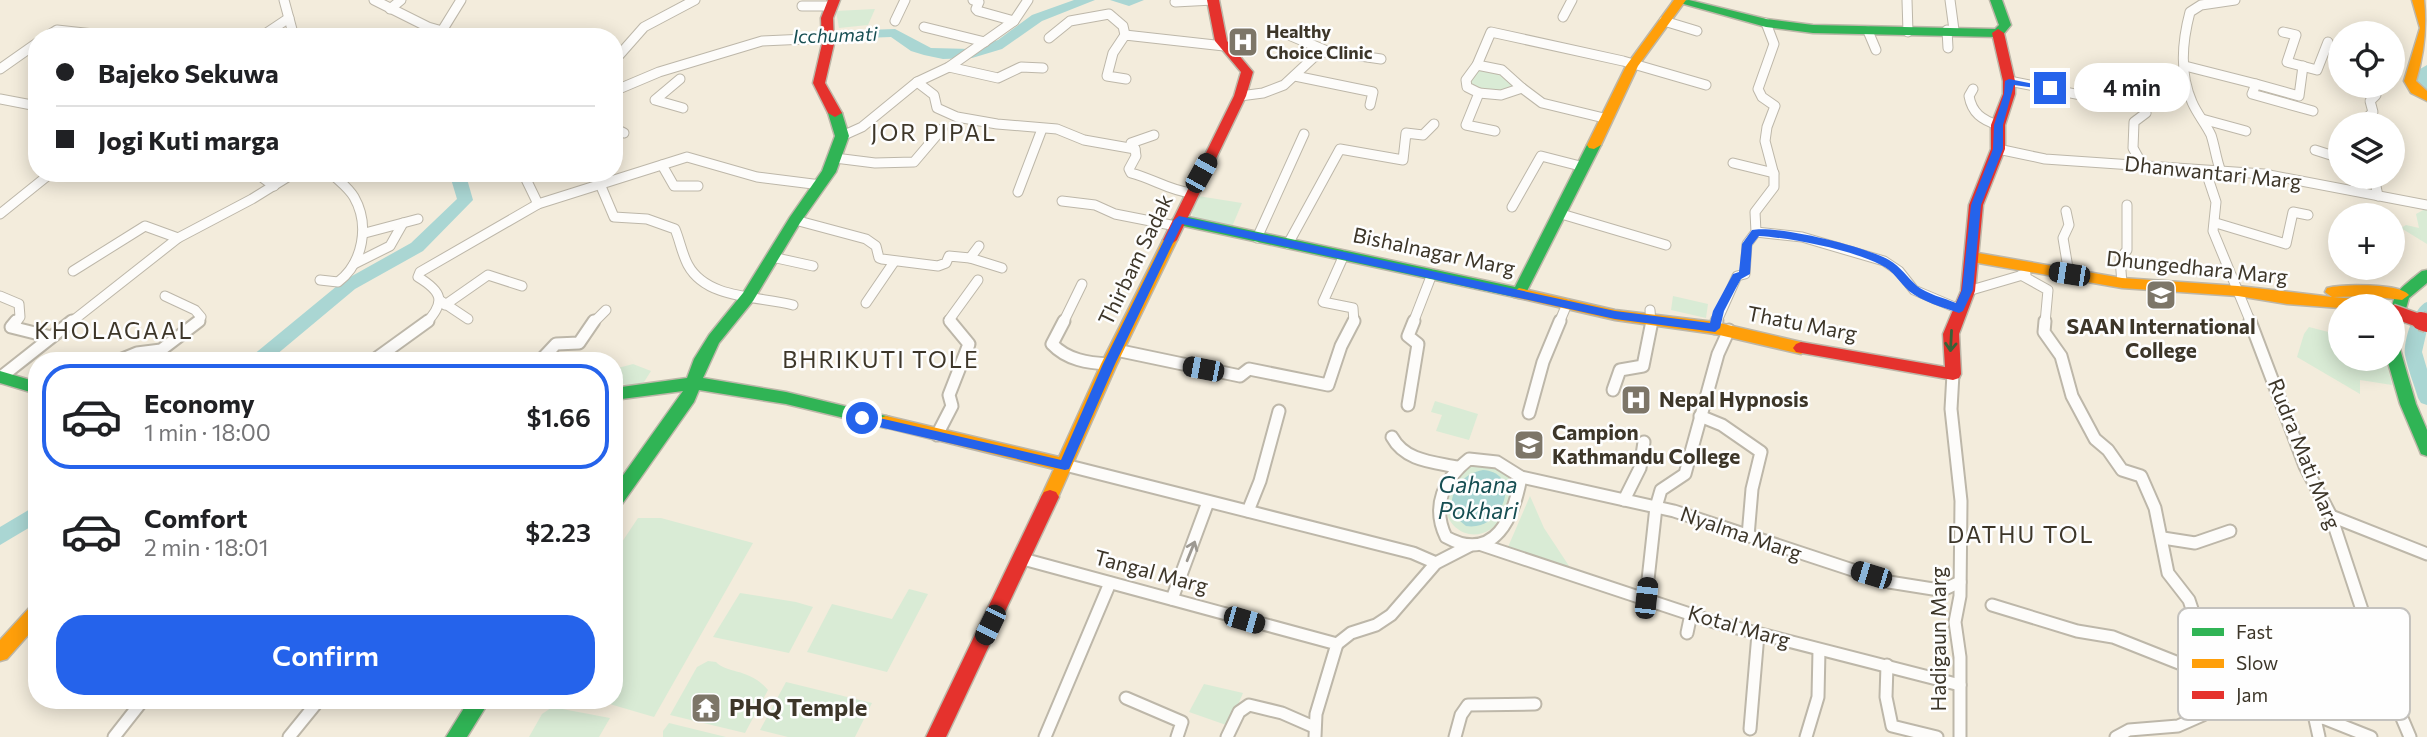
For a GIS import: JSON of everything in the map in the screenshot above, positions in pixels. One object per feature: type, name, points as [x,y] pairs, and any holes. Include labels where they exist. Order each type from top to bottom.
[{"type":"main road","name":"Thirbam Sadak","points":[[1065,465],[1113,357],[1240,96],[1247,72],[1243,64],[1224,46],[1216,23],[1213,0]]},
{"type":"main road","points":[[1953,374],[1951,334],[1968,290],[1976,205],[1998,149],[1998,125],[2009,94],[2009,81],[2002,60],[1998,33],[2005,24],[1996,0]]},
{"type":"main road","points":[[2418,0],[2426,29],[2410,81],[2416,90],[2427,97]]},
{"type":"main road","points":[[1677,1],[1766,23],[1813,29],[1998,33]]},
{"type":"main road","name":"Bishalnagar Marg","points":[[1178,223],[1345,255],[1519,293],[1608,119],[1632,66],[1677,1]]},
{"type":"main road","points":[[623,489],[688,398],[714,339],[748,297],[795,220],[821,185],[835,158],[842,135],[832,104],[818,83],[828,34],[827,18],[832,3]]},
{"type":"main road","name":"Dhungedhara Marg","points":[[1972,257],[2122,283],[2238,291],[2328,301]]},
{"type":"main road","points":[[2403,294],[2427,275]]},
{"type":"main road","points":[[2302,299],[2331,292],[2369,291],[2394,294]]},
{"type":"main road","name":"Thatu Marg","points":[[1519,293],[1567,304],[1651,315],[1802,348],[1953,374]]},
{"type":"main road","points":[[2302,299],[2328,307]]},
{"type":"main road","points":[[2405,315],[2427,323]]},
{"type":"main road","points":[[2398,371],[2408,404],[2427,449]]},
{"type":"main road","points":[[0,377],[28,385]]},
{"type":"main road","points":[[623,393],[694,383],[786,398],[1065,465],[1023,559],[936,737]]},
{"type":"main road","points":[[0,653],[28,622]]},
{"type":"main road","points":[[456,737],[475,709]]},
{"type":"street","points":[[284,0],[292,28]]},
{"type":"street","points":[[374,0],[428,28]]},
{"type":"street","points":[[390,9],[401,0]]},
{"type":"street","points":[[444,28],[461,0]]},
{"type":"street","points":[[623,51],[644,27],[695,0]]},
{"type":"street","points":[[895,21],[905,0]]},
{"type":"street","points":[[973,0],[979,2],[976,9],[978,11],[1014,21]]},
{"type":"street","points":[[842,135],[862,127],[917,82],[985,43],[1014,21],[1028,0]]},
{"type":"street","points":[[1175,2],[1213,0]]},
{"type":"street","points":[[1563,17],[1572,0]]},
{"type":"street","points":[[1907,0],[1908,32]]},
{"type":"street","points":[[1948,48],[1950,0]]},
{"type":"street","points":[[2221,172],[2213,152],[2211,136],[2188,94],[2183,79],[2185,65],[2182,43],[2190,12],[2201,5],[2235,0]]},
{"type":"street","points":[[802,6],[832,3]]},
{"type":"street","points":[[1049,38],[1070,21],[1109,15],[1123,26],[1125,36],[1113,53],[1107,76],[1126,79]]},
{"type":"street","points":[[274,28],[289,18]]},
{"type":"street","points":[[1664,21],[1696,31]]},
{"type":"street","points":[[1756,232],[1753,220],[1755,209],[1761,200],[1770,194],[1775,183],[1766,152],[1765,135],[1766,122],[1775,106],[1762,97],[1758,89],[1774,44],[1766,23]]},
{"type":"street","points":[[925,27],[985,43]]},
{"type":"street","points":[[1868,31],[1876,51]]},
{"type":"street","points":[[1522,88],[1502,95],[1479,93],[1465,84],[1477,65],[1491,32],[1542,46],[1623,61],[1632,66],[1706,85]]},
{"type":"street","points":[[2283,32],[2296,36],[2287,62],[2317,70],[2328,42]]},
{"type":"street","points":[[1284,33],[1326,51],[1381,59]]},
{"type":"street","points":[[623,86],[659,72],[762,41],[828,34]]},
{"type":"street","points":[[1125,36],[1224,46]]},
{"type":"street","points":[[0,69],[28,49]]},
{"type":"street","points":[[1240,96],[1267,93],[1295,76],[1307,61],[1326,51]]},
{"type":"street","points":[[1477,65],[1502,70],[1542,103],[1608,119]]},
{"type":"street","points":[[2185,65],[2299,96],[2303,66]]},
{"type":"street","points":[[949,66],[998,78],[1021,67],[1043,68]]},
{"type":"street","points":[[1295,76],[1373,92],[1370,105]]},
{"type":"street","points":[[680,79],[655,100],[683,108]]},
{"type":"street","points":[[2009,81],[2142,107],[2146,113],[2134,122],[2132,142],[2143,166]]},
{"type":"street","points":[[917,82],[934,95],[937,108],[947,113],[997,124],[1057,129],[1084,140],[1135,149]]},
{"type":"street","points":[[2256,85],[2252,94],[2313,111]]},
{"type":"street","points":[[1973,89],[1969,96],[1976,113],[1984,121],[1998,125]]},
{"type":"street","points":[[1479,93],[1466,125],[1494,131]]},
{"type":"street","points":[[0,99],[28,104]]},
{"type":"street","points":[[2203,119],[2246,131]]},
{"type":"street","points":[[1288,244],[1340,149],[1403,160],[1406,133],[1423,135],[1433,124]]},
{"type":"street","points":[[835,158],[907,164],[914,162],[942,129]]},
{"type":"street","points":[[1018,192],[1042,129]]},
{"type":"street","points":[[1257,238],[1304,134]]},
{"type":"street","points":[[1154,135],[1131,143],[1136,156],[1129,169],[1131,173],[1157,180],[1169,190],[1191,193]]},
{"type":"street","name":"Dhanwantari Marg","points":[[1998,149],[2045,159],[2264,174],[2427,205]]},
{"type":"street","points":[[2315,150],[2328,155]]},
{"type":"street","points":[[1511,207],[1541,156],[1584,167]]},
{"type":"street","points":[[623,177],[691,158],[757,177],[821,185]]},
{"type":"street","points":[[1733,163],[1774,173]]},
{"type":"street","points":[[662,164],[674,186],[698,186]]},
{"type":"street","name":"Rudra Mati Marg","points":[[2206,172],[2219,216],[2213,231],[2305,466],[2331,516],[2361,608]]},
{"type":"street","points":[[0,214],[40,182]]},
{"type":"street","points":[[268,182],[274,186]]},
{"type":"street","points":[[32,352],[141,270],[178,238],[280,182]]},
{"type":"street","points":[[320,280],[338,282],[349,273],[365,233],[354,197],[340,182]]},
{"type":"street","points":[[527,182],[538,204]]},
{"type":"street","points":[[468,318],[443,303],[433,285],[418,277],[420,272],[538,204],[606,182]]},
{"type":"street","points":[[600,184],[614,217],[647,219],[675,229],[682,240],[687,266],[707,288],[793,305]]},
{"type":"street","points":[[2377,189],[2378,196]]},
{"type":"street","points":[[1062,201],[1095,205],[1115,214],[1178,223]]},
{"type":"street","points":[[2122,283],[2120,259],[2127,250],[2127,205]]},
{"type":"street","points":[[2066,211],[2069,225],[2063,238],[2069,274]]},
{"type":"street","points":[[2216,223],[2286,244],[2293,212],[2308,215]]},
{"type":"street","points":[[1558,213],[1666,244]]},
{"type":"street","points":[[365,233],[418,219]]},
{"type":"street","points":[[795,220],[866,239],[876,246],[879,258],[894,262],[938,266],[946,263],[949,257],[970,258],[1002,268]]},
{"type":"street","points":[[354,264],[392,247],[399,238],[403,223]]},
{"type":"street","points":[[73,271],[145,226],[178,238]]},
{"type":"street","points":[[1756,232],[1802,237],[1884,261],[1899,271],[1914,290],[1959,309]]},
{"type":"street","points":[[1646,598],[1656,507],[1661,490],[1685,474],[1718,354],[1722,329],[1719,311],[1737,276],[1745,274],[1747,244],[1756,232]]},
{"type":"street","points":[[970,258],[979,246]]},
{"type":"street","points":[[1082,284],[1052,344],[1058,352],[1083,361],[1113,357],[1240,376],[1249,369],[1328,385],[1342,344],[1352,332],[1355,314],[1353,308],[1322,302],[1345,255]]},
{"type":"street","points":[[772,257],[813,266]]},
{"type":"street","points":[[866,303],[894,262]]},
{"type":"street","points":[[1968,290],[2040,270]]},
{"type":"street","points":[[1408,405],[1418,344],[1408,336],[1432,274]]},
{"type":"street","points":[[385,352],[435,316],[443,303],[488,275],[522,286]]},
{"type":"street","points":[[2021,275],[2048,290],[2044,332],[2061,356],[2072,396],[2095,439],[2108,450],[2122,470],[2141,476],[2155,508],[2168,573],[2189,600],[2192,608]]},
{"type":"street","points":[[937,435],[952,406],[949,395],[969,344],[949,320],[978,280]]},
{"type":"street","points":[[0,296],[19,304],[20,317],[11,327],[51,337]]},
{"type":"street","points":[[145,352],[161,350],[200,321],[201,317],[195,310],[165,296]]},
{"type":"street","points":[[1529,413],[1543,362],[1567,304]]},
{"type":"street","points":[[546,352],[556,342],[579,343],[589,326],[606,310]]},
{"type":"street","points":[[1613,390],[1620,370],[1643,366],[1651,315]]},
{"type":"street","points":[[0,377],[28,355]]},
{"type":"street","name":"Hadigaun Marg","points":[[1953,374],[1951,409],[1961,500],[1960,582],[1955,622],[1960,657],[1960,737]]},
{"type":"street","points":[[1248,511],[1279,411]]},
{"type":"street","points":[[1700,416],[1722,425],[1761,452],[1752,489],[1748,536]]},
{"type":"street","points":[[1392,437],[1400,450],[1409,455],[1457,467]]},
{"type":"street","points":[[1625,500],[1640,468],[1644,442]]},
{"type":"street","points":[[1227,737],[1239,712],[1249,705],[1282,713],[1314,732],[1315,714],[1337,644],[1351,633],[1376,625],[1391,615],[1436,563],[1476,546],[1500,531],[1517,503],[1521,477],[1513,469],[1479,458],[1469,459],[1457,467],[1442,493],[1437,517],[1446,537],[1476,546]]},
{"type":"street","points":[[1065,465],[1413,553],[1436,563]]},
{"type":"street","name":"Nyalma Marg","points":[[1521,477],[1656,507],[1889,582],[1933,589],[1947,588],[1960,582]]},
{"type":"street","points":[[1172,599],[1208,502]]},
{"type":"street","points":[[2331,516],[2427,554]]},
{"type":"street","points":[[2163,538],[2195,542],[2230,531]]},
{"type":"street","name":"Kotal Marg","points":[[1476,546],[1758,634],[1960,685]]},
{"type":"street","name":"Tangal Marg","points":[[1023,559],[1337,644]]},
{"type":"street","points":[[1045,737],[1110,583]]},
{"type":"street","points":[[1992,605],[2077,631],[2113,637],[2178,663]]},
{"type":"street","points":[[1687,633],[1691,614]]},
{"type":"street","points":[[1751,729],[1758,634]]},
{"type":"street","points":[[1805,737],[1818,697],[1819,650]]},
{"type":"street","points":[[1887,665],[1887,710],[1892,726],[1937,737]]},
{"type":"street","points":[[1126,698],[1182,722],[1177,737]]},
{"type":"street","points":[[1455,737],[1461,715],[1468,705],[1535,704]]},
{"type":"street","points":[[114,737],[136,709]]},
{"type":"street","points":[[289,737],[312,709]]},
{"type":"street","points":[[2116,737],[2129,730],[2178,726],[2192,720]]},
{"type":"street","points":[[2328,720],[2371,737]]},
{"type":"street","name":"Rudra Mati Marg","points":[[2403,720],[2410,737]]},
{"type":"green space","points":[[875,9],[868,25],[839,28],[836,11]]},
{"type":"green space","points":[[1477,68],[1500,71],[1513,87],[1503,93],[1475,89],[1469,81]]},
{"type":"green space","points":[[1198,196],[1242,203],[1231,229],[1193,218]]},
{"type":"green space","points":[[2427,208],[2427,244],[2405,230],[2406,225],[2419,228],[2416,214]]},
{"type":"green space","points":[[1673,296],[1708,304],[1706,318],[1671,310]]},
{"type":"green space","points":[[2309,327],[2328,332],[2328,371],[2389,371],[2392,385],[2360,380],[2360,394],[2297,357]]},
{"type":"green space","points":[[633,364],[651,371],[644,382],[629,387],[623,384],[623,367]]},
{"type":"green space","points":[[1435,401],[1478,414],[1469,440],[1436,431],[1442,415],[1431,412]]},
{"type":"green space","name":"Gahana Pokhari","points":[[1473,463],[1491,463],[1508,476],[1511,485],[1505,513],[1492,528],[1477,534],[1464,532],[1453,524],[1446,512],[1446,496],[1454,479]]},
{"type":"green space","points":[[1530,496],[1544,528],[1571,569],[1508,547]]},
{"type":"green space","points":[[638,518],[661,518],[753,543],[654,717],[623,708],[623,540]]},
{"type":"green space","points":[[909,589],[928,594],[887,672],[807,652],[832,604],[892,619]]},
{"type":"green space","points":[[740,593],[813,607],[789,653],[713,637]]},
{"type":"green space","points":[[708,661],[754,678],[768,690],[745,733],[670,715],[697,667]]},
{"type":"green space","points":[[786,682],[872,703],[855,737],[788,737],[760,730]]},
{"type":"green space","points":[[1204,684],[1243,693],[1229,726],[1189,712]]},
{"type":"green space","points":[[550,709],[562,709],[610,718],[599,737],[529,737],[542,714]]},
{"type":"green space","points":[[669,723],[726,737],[663,737],[663,731]]},
{"type":"water","name":"Gahana Pokhari","points":[[1483,470],[1496,474],[1503,481],[1504,501],[1490,520],[1479,525],[1466,526],[1453,515],[1454,492],[1462,480]]},
{"type":"waterway","name":"Icchumati","points":[[810,36],[895,33],[904,42],[929,52],[972,54],[997,46],[1043,15],[1088,0]]},
{"type":"waterway","name":"Icchumati","points":[[1117,0],[1137,0]]},
{"type":"waterway","points":[[2427,69],[2424,80],[2427,89]]},
{"type":"waterway","name":"Icchumati","points":[[269,352],[349,285],[417,247],[465,200],[460,182]]},
{"type":"waterway","points":[[2427,308],[2423,312],[2413,352],[2427,398]]},
{"type":"waterway","name":"Icchumati","points":[[0,537],[28,519]]},
{"type":"traffic: fast","points":[[1996,0],[2005,25],[1998,33]]},
{"type":"traffic: fast","points":[[1679,1],[1766,23],[1813,29],[1998,33]]},
{"type":"traffic: fast","points":[[623,489],[688,398],[702,359],[714,339],[748,297],[795,220],[829,172],[842,136],[835,113]]},
{"type":"traffic: fast","points":[[1179,220],[1519,293],[1594,145]]},
{"type":"traffic: fast","points":[[2403,294],[2427,275]]},
{"type":"traffic: fast","points":[[2398,371],[2408,404],[2427,449]]},
{"type":"traffic: fast","points":[[0,377],[28,385]]},
{"type":"traffic: fast","points":[[623,393],[694,383],[786,398],[886,422]]},
{"type":"traffic: fast","points":[[456,737],[474,709]]},
{"type":"traffic: slow","points":[[1594,145],[1632,66],[1680,0]]},
{"type":"traffic: slow","points":[[2418,0],[2426,28],[2410,81],[2416,90],[2427,97]]},
{"type":"traffic: slow","points":[[1050,497],[1109,364],[1170,240]]},
{"type":"traffic: slow","points":[[1972,257],[2122,283],[2238,291],[2328,302]]},
{"type":"traffic: slow","points":[[2332,292],[2369,291],[2394,294]]},
{"type":"traffic: slow","points":[[1519,293],[1615,315],[1715,328],[1801,348]]},
{"type":"traffic: slow","points":[[886,422],[1065,465]]},
{"type":"traffic: slow","points":[[0,653],[28,622]]},
{"type":"traffic: jam","points":[[834,0],[827,18],[828,44],[819,83],[835,113]]},
{"type":"traffic: jam","points":[[1170,240],[1240,96],[1247,72],[1221,41],[1213,0]]},
{"type":"traffic: jam","points":[[1801,348],[1953,374],[1951,334],[1968,291],[1976,205],[1998,149],[1998,125],[2009,94],[2009,81],[1998,33]]},
{"type":"traffic: jam","points":[[2405,315],[2427,323]]},
{"type":"traffic: jam","points":[[936,737],[1050,497]]},
{"type":"place","name":"Healthy Choice Clinic","points":[[1243,42]]},
{"type":"place","name":"SAAN International College","points":[[2161,295]]},
{"type":"place","name":"Nepal Hypnosis","points":[[1636,400]]},
{"type":"place","name":"Campion Kathmandu College","points":[[1529,445]]},
{"type":"place","name":"PHQ Temple","points":[[706,708]]},
{"type":"district","name":"JOR PIPAL","points":[[934,133]]},
{"type":"district","name":"KHOLAGAAL","points":[[114,331]]},
{"type":"district","name":"BHRIKUTI TOLE","points":[[881,360]]},
{"type":"district","name":"DATHU TOL","points":[[2021,535]]},
{"type":"route","points":[[862,418],[1065,465],[1109,364],[1179,220],[1615,315],[1715,328],[1719,311],[1730,288],[1737,276],[1745,274],[1747,244],[1756,232],[1780,234],[1814,240],[1884,261],[1899,271],[1914,290],[1959,309],[1968,290],[1976,205],[1998,149],[1998,125],[2009,94],[2009,81],[2050,88]]}]
